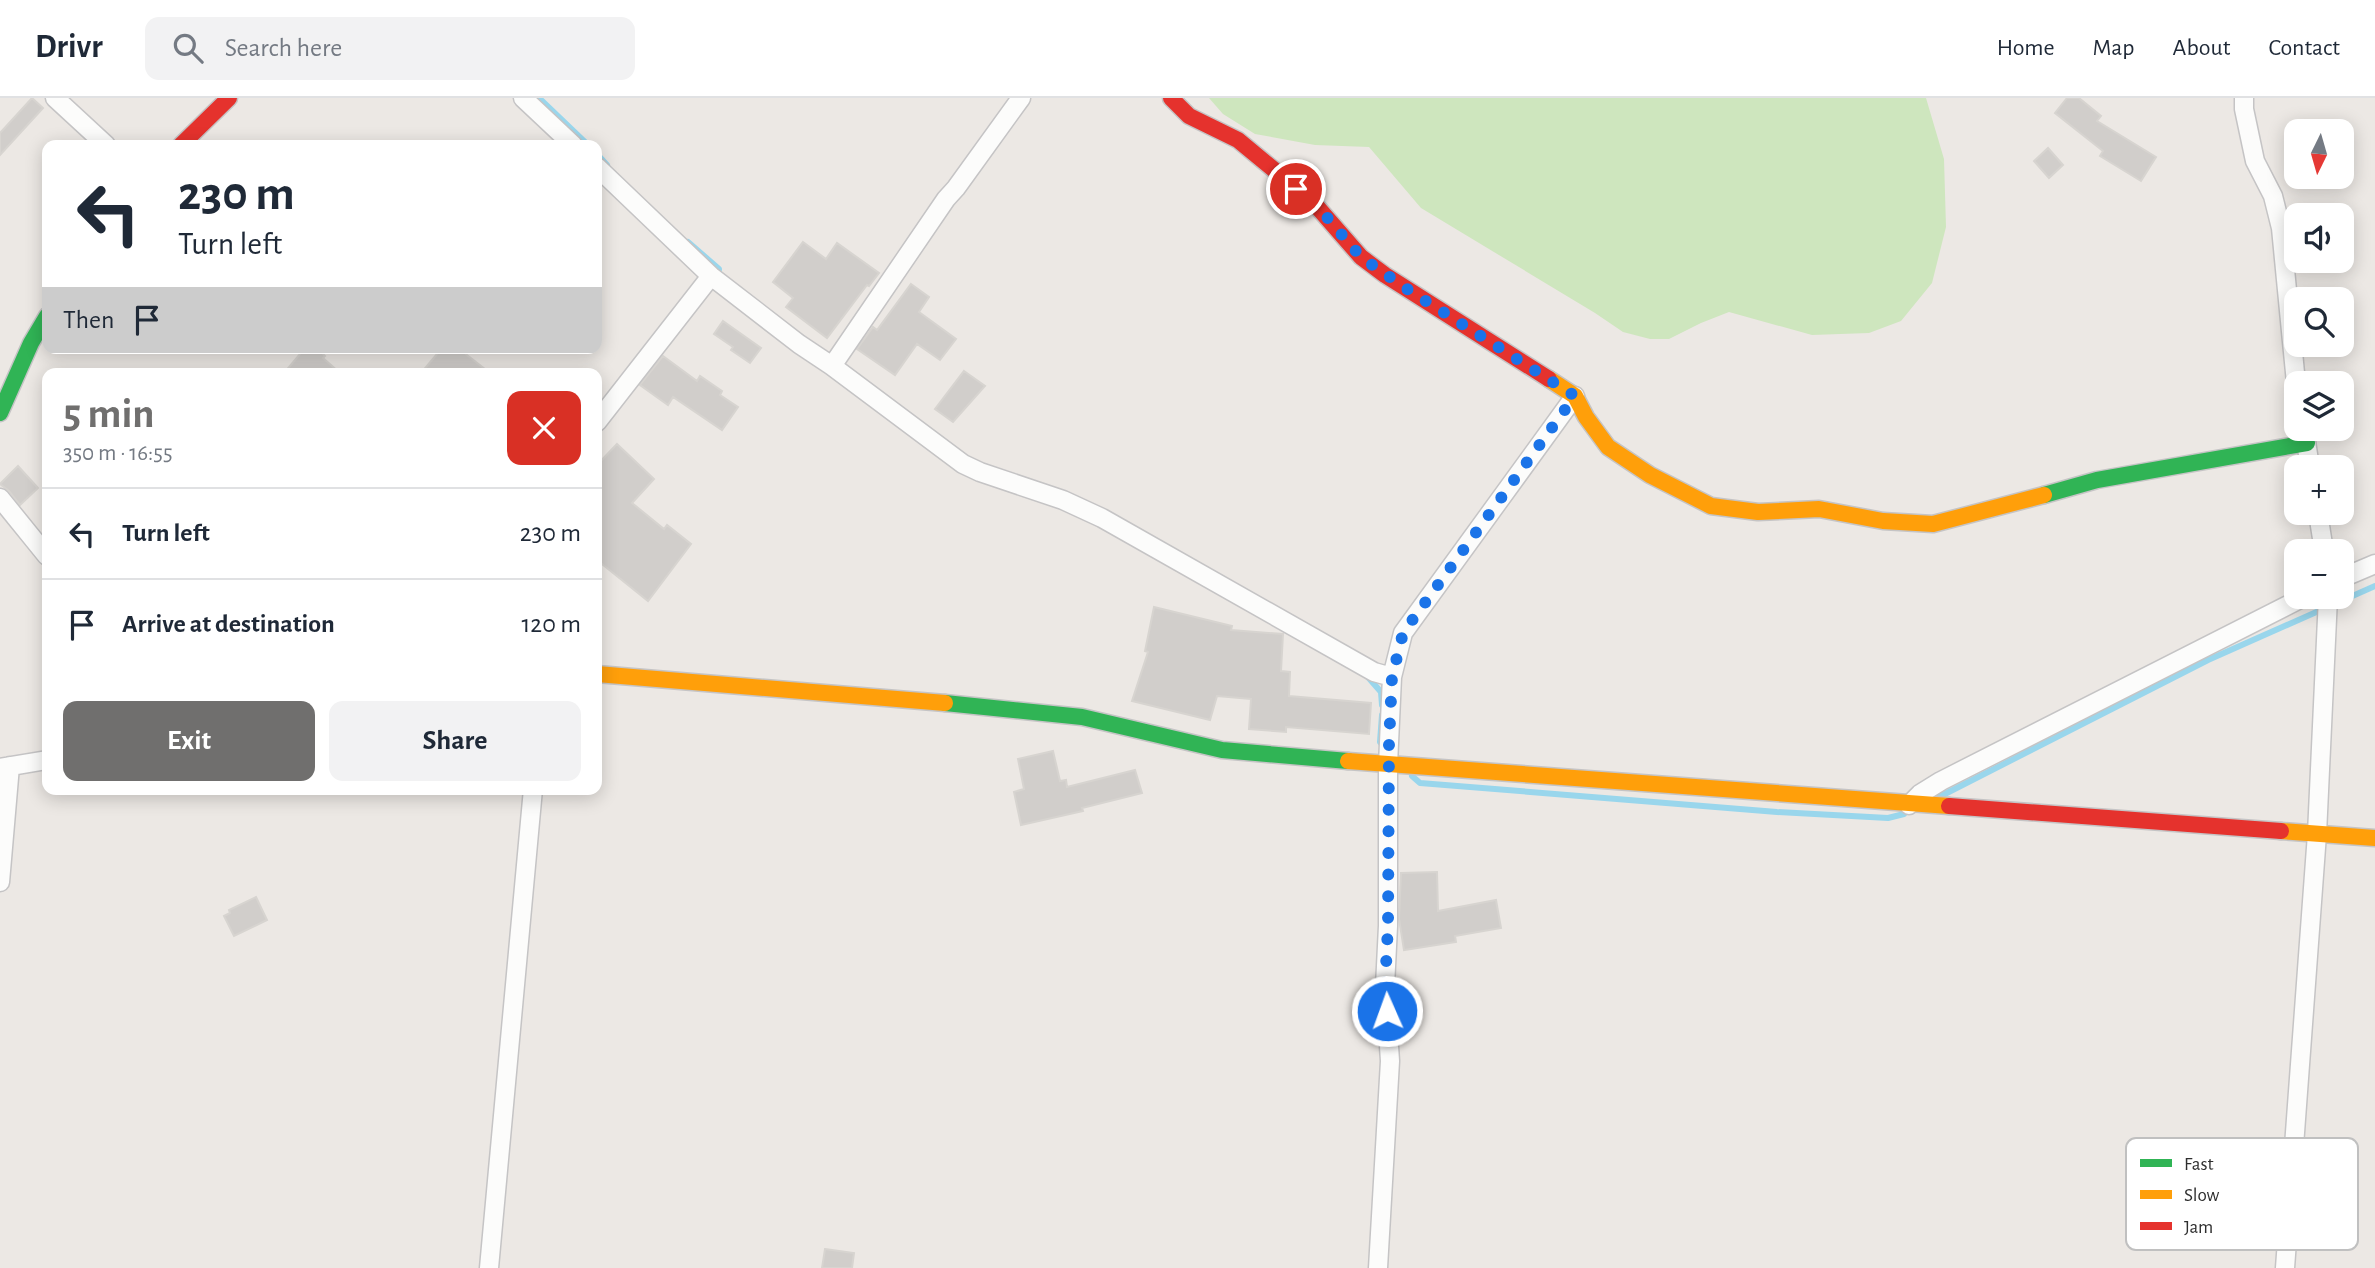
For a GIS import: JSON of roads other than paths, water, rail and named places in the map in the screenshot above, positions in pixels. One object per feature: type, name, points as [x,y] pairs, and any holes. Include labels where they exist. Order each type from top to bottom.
[{"type":"street","points":[[55,98],[101,140]]},
{"type":"street","points":[[195,140],[229,98]]},
{"type":"street","points":[[523,98],[568,140]]},
{"type":"street","points":[[832,366],[946,199],[1021,98]]},
{"type":"street","points":[[1171,98],[1189,116],[1238,140],[1313,201],[1361,257],[1377,269],[1575,396],[1586,417],[1608,447],[1650,475],[1711,506],[1758,512],[1819,509],[1883,521],[1933,524],[2097,480],[2284,440]]},
{"type":"street","points":[[2244,98],[2255,162],[2273,196],[2281,228],[2296,371]]},
{"type":"street","points":[[602,172],[711,276],[963,464],[1063,500],[1102,518],[1374,672],[1392,677]]},
{"type":"street","points":[[602,416],[711,276]]},
{"type":"street","points":[[0,413],[42,324]]},
{"type":"street","points":[[1378,1268],[1390,1062],[1385,986],[1392,677],[1403,633],[1575,396]]},
{"type":"street","points":[[0,498],[42,549]]},
{"type":"street","points":[[2354,573],[2375,564]]},
{"type":"street","points":[[1909,805],[1920,794],[1941,781],[2284,607]]},
{"type":"street","points":[[2295,1138],[2317,834],[2327,609]]},
{"type":"street","points":[[602,674],[1082,717],[1222,750],[1909,805],[2375,838]]},
{"type":"street","points":[[0,882],[5,767],[42,761]]},
{"type":"street","points":[[489,1268],[532,795]]},
{"type":"street","points":[[2285,1268],[2286,1250]]},
{"type":"waterway","points":[[539,98],[583,140]]},
{"type":"waterway","points":[[602,160],[607,165]]},
{"type":"waterway","points":[[688,242],[719,269],[718,276]]},
{"type":"waterway","points":[[1939,797],[2208,660],[2375,586]]},
{"type":"waterway","points":[[1367,676],[1381,692],[1382,705]]},
{"type":"waterway","points":[[1382,715],[1380,742],[1385,748]]},
{"type":"waterway","points":[[1412,776],[1420,783],[1777,812],[1888,818],[1904,814]]}]
